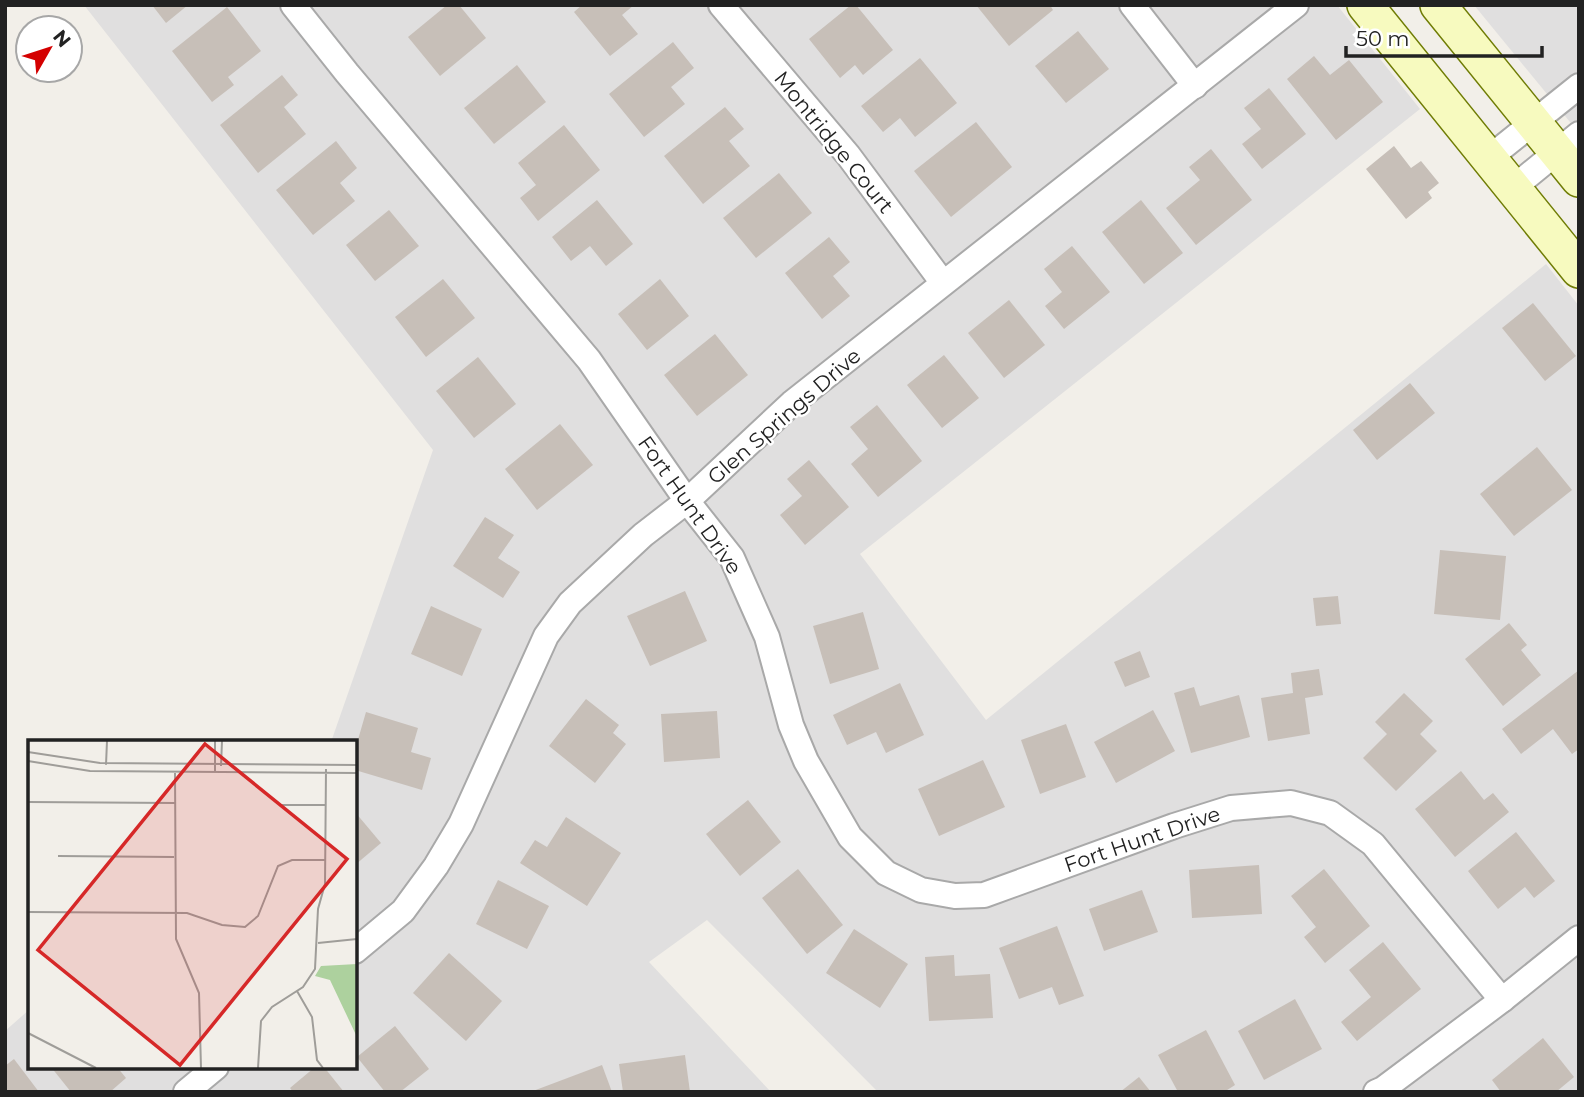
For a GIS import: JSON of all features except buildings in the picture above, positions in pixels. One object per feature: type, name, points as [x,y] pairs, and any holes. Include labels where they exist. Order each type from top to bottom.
[{"type":"main road","points":[[1365,5],[1579,270]]},
{"type":"main road","points":[[1438,5],[1534,123],[1568,142],[1579,179]]},
{"type":"street","name":"Fort Hunt Drive","points":[[293,5],[589,360],[687,501],[732,558],[767,637],[791,725],[817,782],[850,837],[886,873],[921,890],[955,896],[984,895],[1220,812],[1242,807],[1291,803],[1330,813],[1373,844],[1502,1000]]},
{"type":"street","name":"Montridge Court","points":[[720,5],[848,155],[943,283]]},
{"type":"street","points":[[1132,5],[1195,86]]},
{"type":"street","name":"Glen Springs Drive","points":[[357,949],[403,911],[449,845],[546,636],[570,603],[643,536],[687,501],[793,403],[1296,5]]},
{"type":"street","points":[[1489,158],[1579,86]]},
{"type":"street","points":[[1513,188],[1568,142]]},
{"type":"street","points":[[1376,1092],[1502,1000],[1579,938]]},
{"type":"street","points":[[186,1092],[214,1069]]},
{"type":"shaded area","points":[[84,5],[1337,5],[1420,109],[860,554],[986,720],[1546,264],[1579,306],[1579,1092],[878,1092],[707,920],[649,962],[771,1092],[5,1092],[5,1031],[28,1011],[28,1069],[357,1069],[357,740],[332,740],[433,450]]},
{"type":"shaded area","points":[[1474,5],[1579,5],[1579,133]]}]
